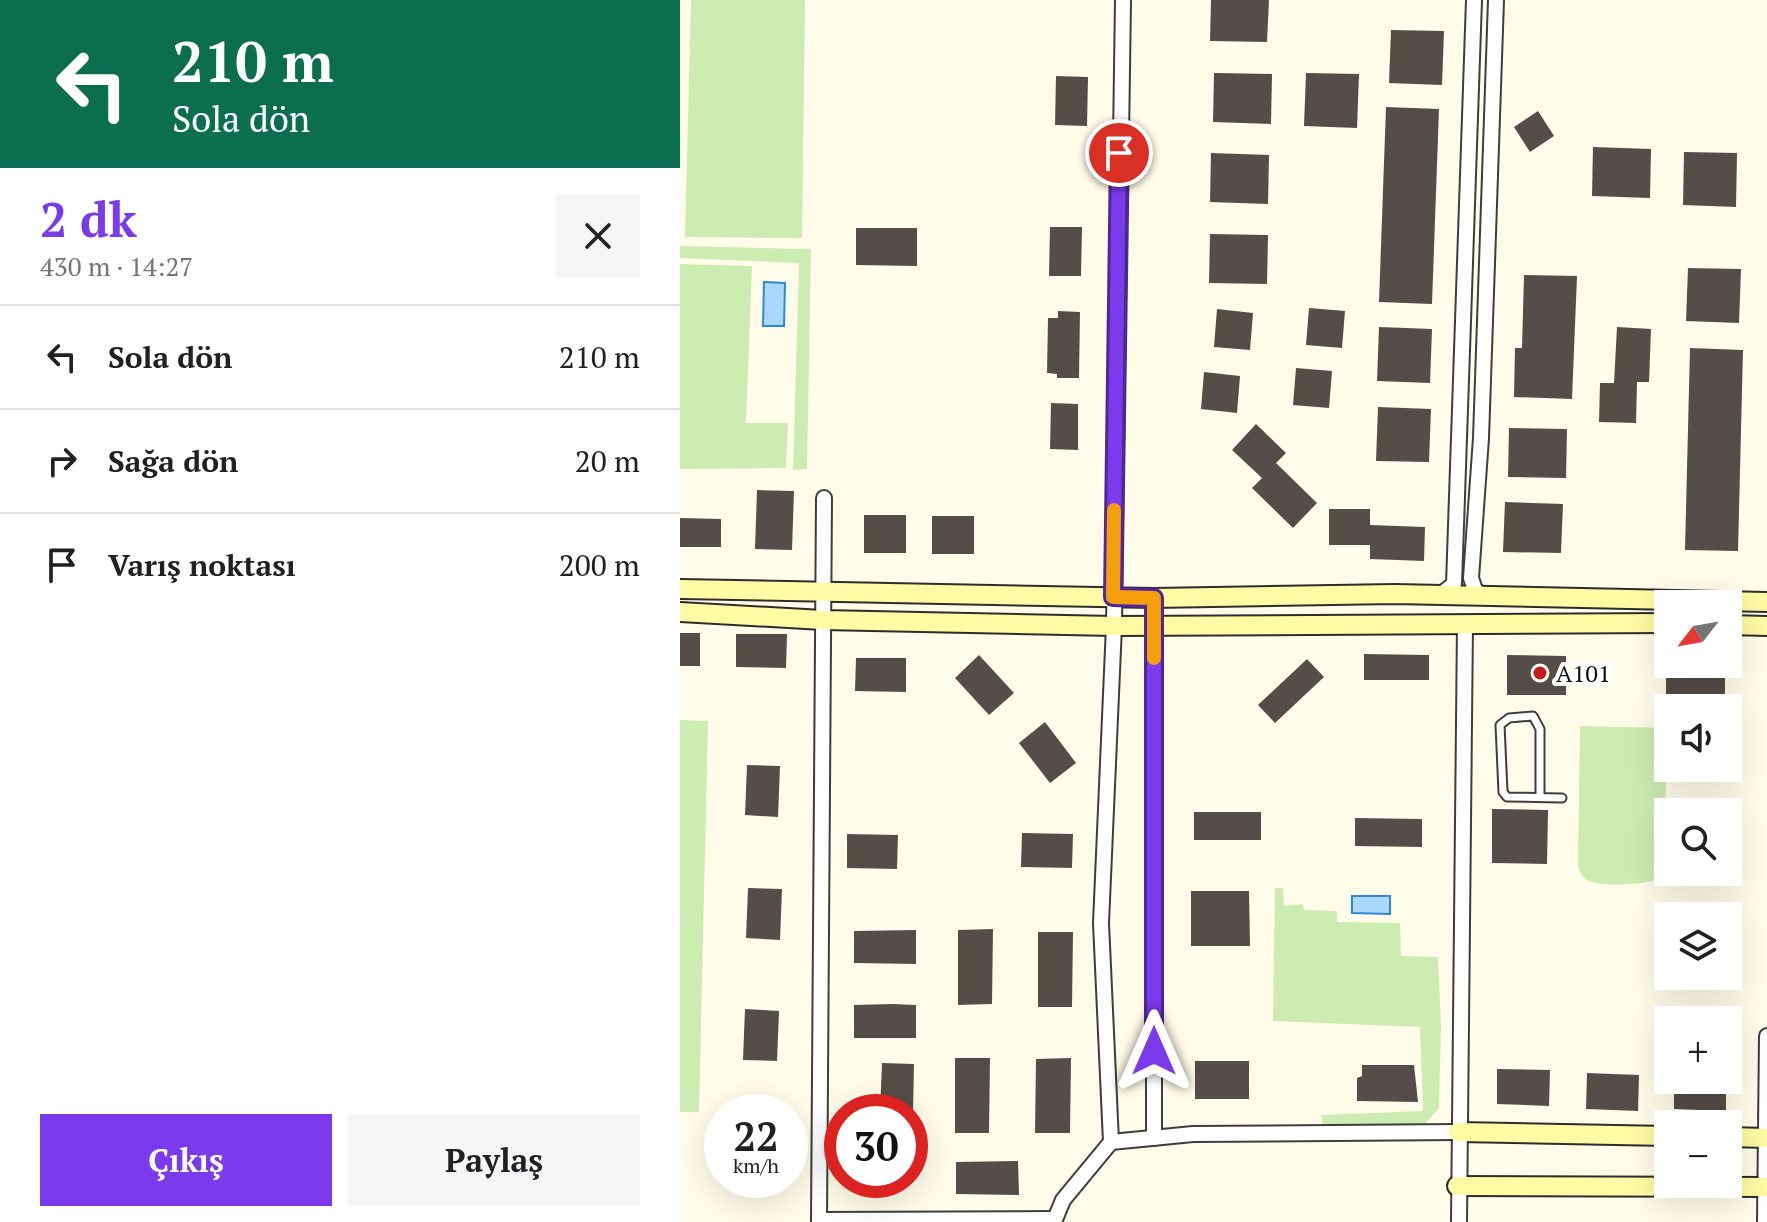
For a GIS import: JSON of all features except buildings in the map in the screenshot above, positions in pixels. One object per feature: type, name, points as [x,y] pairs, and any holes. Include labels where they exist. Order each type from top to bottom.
[{"type":"main road","points":[[680,589],[1154,598],[1440,595],[1767,602]]},
{"type":"main road","points":[[680,612],[823,620],[907,619],[1114,626],[1654,623]]},
{"type":"main road","points":[[1742,625],[1767,626]]},
{"type":"main road","points":[[1458,1132],[1654,1136]]},
{"type":"main road","points":[[1742,1137],[1767,1138]]},
{"type":"main road","points":[[1457,1186],[1766,1187]]},
{"type":"street","points":[[824,498],[819,1221],[1054,1221],[1063,1200],[1111,1142],[1101,923],[1114,626],[1123,0]]},
{"type":"street","points":[[1440,595],[1454,584],[1474,0]]},
{"type":"street","points":[[1484,596],[1475,590],[1471,578],[1481,438],[1496,0]]},
{"type":"street","points":[[1154,598],[1154,1138]]},
{"type":"street","points":[[1459,1222],[1465,623]]},
{"type":"street","points":[[1765,1222],[1767,1036]]},
{"type":"street","points":[[1111,1142],[1193,1134],[1458,1132]]},
{"type":"lane","points":[[1540,797],[1540,729],[1533,716],[1509,718],[1500,725],[1502,789],[1507,797],[1562,798]]},
{"type":"green space","points":[[691,0],[805,0],[802,238],[685,237]]},
{"type":"green space","points":[[680,246],[811,249],[807,469],[793,470],[799,263],[680,258]]},
{"type":"green space","points":[[680,264],[752,266],[746,423],[788,423],[786,468],[680,469]]},
{"type":"green space","points":[[680,720],[708,721],[699,1112],[680,1112]]},
{"type":"green space","points":[[1580,726],[1654,728],[1654,782],[1666,782],[1666,798],[1654,798],[1654,880],[1596,883],[1585,878],[1578,866]]},
{"type":"green space","points":[[1275,888],[1283,888],[1284,906],[1303,904],[1304,910],[1337,911],[1337,922],[1400,923],[1401,956],[1438,957],[1441,1026],[1439,1108],[1425,1124],[1323,1126],[1321,1115],[1423,1111],[1420,1027],[1273,1021]]},
{"type":"water","points":[[764,282],[785,283],[784,326],[763,326]]},
{"type":"water","points":[[1352,896],[1390,896],[1390,914],[1352,913]]},
{"type":"slow traffic","points":[[1114,510],[1113,597],[1154,598],[1154,658]]},
{"type":"place","name":"A101","points":[[1540,673]]},
{"type":"route","points":[[1119,153],[1113,597],[1154,598],[1154,1051]]}]
